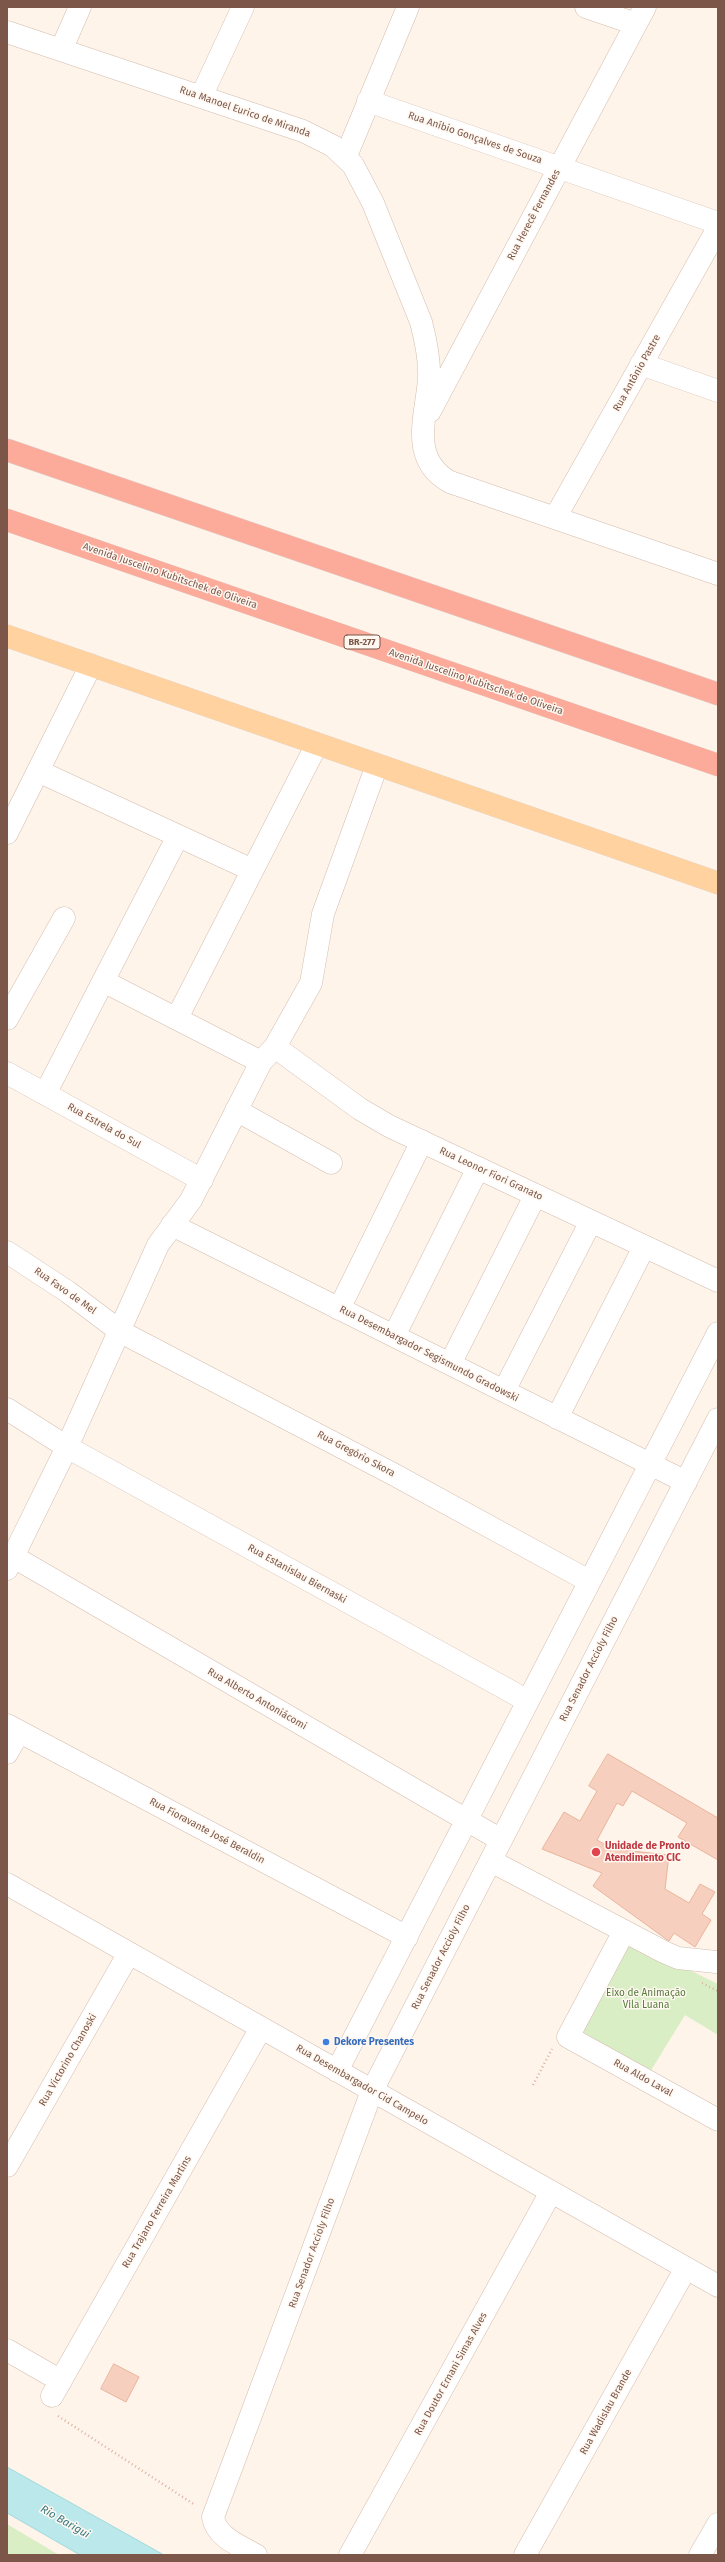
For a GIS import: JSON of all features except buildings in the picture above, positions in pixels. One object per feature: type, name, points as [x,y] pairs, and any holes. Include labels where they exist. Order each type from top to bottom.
[{"type":"highway","points":[[7,450],[718,694]]},
{"type":"highway","name":"Avenida Juscelino Kubitschek de Oliveira","points":[[7,520],[718,765]]},
{"type":"main road","points":[[7,636],[718,883]]},
{"type":"street","points":[[61,50],[80,7]]},
{"type":"street","points":[[201,97],[243,7]]},
{"type":"street","points":[[346,156],[408,7]]},
{"type":"street","points":[[586,7],[641,16]]},
{"type":"street","name":"Rua Herecê Fernandes","points":[[424,423],[641,16]]},
{"type":"street","name":"Rua Manoel Eurico de Miranda","points":[[7,32],[303,131],[327,142],[346,156],[374,203],[421,322],[427,344],[429,362],[422,439],[430,467],[438,475],[450,482],[718,574]]},
{"type":"street","name":"Rua Aníbio Gonçalves de Souza","points":[[368,101],[718,223]]},
{"type":"street","name":"Rua Antônio Pastre","points":[[555,518],[718,228]]},
{"type":"street","points":[[641,364],[718,390]]},
{"type":"street","points":[[7,833],[91,665]]},
{"type":"street","points":[[176,1018],[317,744]]},
{"type":"street","points":[[9,1560],[67,1447],[121,1332],[158,1245],[191,1200],[236,1110],[312,983],[325,906],[377,765]]},
{"type":"street","points":[[38,771],[252,870]]},
{"type":"street","points":[[45,1094],[178,836]]},
{"type":"street","points":[[7,1019],[64,918]]},
{"type":"street","name":"Rua Leonor Fiori Granato","points":[[103,981],[176,1018],[268,1055],[360,1109],[422,1141],[718,1281]]},
{"type":"street","name":"Rua Estrela do Sul","points":[[7,1073],[202,1180]]},
{"type":"street","points":[[236,1110],[331,1163]]},
{"type":"street","points":[[339,1309],[422,1141]]},
{"type":"street","points":[[394,1336],[478,1168]]},
{"type":"street","points":[[450,1364],[536,1196]]},
{"type":"street","points":[[504,1391],[590,1221]]},
{"type":"street","name":"Rua Desembargador Segismundo Gradowski","points":[[172,1225],[686,1482]]},
{"type":"street","points":[[557,1418],[644,1247]]},
{"type":"street","name":"Rua Favo de Mel","points":[[7,1252],[68,1292],[121,1332]]},
{"type":"street","name":"Rua Gregório Skora","points":[[121,1332],[393,1474],[589,1581]]},
{"type":"street","points":[[337,2071],[718,1333]]},
{"type":"street","name":"Rua Estanislau Biernaski","points":[[7,1409],[67,1447],[528,1702]]},
{"type":"street","name":"Rua Senador Accioly Filho","points":[[213,2517],[372,2091],[718,1419]]},
{"type":"street","name":"Rua Alberto Antoniácomi","points":[[9,1560],[501,1840]]},
{"type":"street","points":[[7,1753],[13,1729]]},
{"type":"street","name":"Rua Fioravante José Beraldin","points":[[13,1729],[407,1937]]},
{"type":"street","points":[[491,1861],[664,1952],[678,1958],[716,1962]]},
{"type":"street","name":"Rua Desembargador Cid Campelo","points":[[7,1884],[718,2286]]},
{"type":"street","points":[[568,2036],[620,1939]]},
{"type":"street","name":"Rua Victorino Chanoski","points":[[7,2166],[129,1953]]},
{"type":"street","name":"Rua Trajano Ferreira Martins","points":[[56,2397],[262,2028]]},
{"type":"street","name":"Rua Aldo Laval","points":[[568,2036],[718,2120]]},
{"type":"street","name":"Rua Doutor Ernani Simas Alves","points":[[350,2555],[551,2192]]},
{"type":"street","name":"Rua Wadislau Brande","points":[[525,2555],[686,2268]]},
{"type":"street","points":[[7,2350],[56,2397]]},
{"type":"street","points":[[213,2517],[214,2525],[220,2532],[256,2555]]},
{"type":"street","points":[[700,2555],[718,2524]]},
{"type":"path","points":[[533,2085],[554,2046],[568,2036]]},
{"type":"path","points":[[56,2397],[213,2517]]},
{"type":"green space","name":"Eixo de Animação Vila Luana","points":[[630,1941],[718,1984],[718,2035],[685,2015],[650,2072],[581,2032]]},
{"type":"green space","points":[[7,2524],[59,2555],[7,2555]]},
{"type":"water","name":"Rio Barigui","points":[[7,2467],[164,2555],[80,2555],[7,2513]]},
{"type":"place","name":"Unidade de Pronto Atendimento CIC","points":[[596,1852]]},
{"type":"place","name":"Dekore Presentes","points":[[326,2042]]}]
